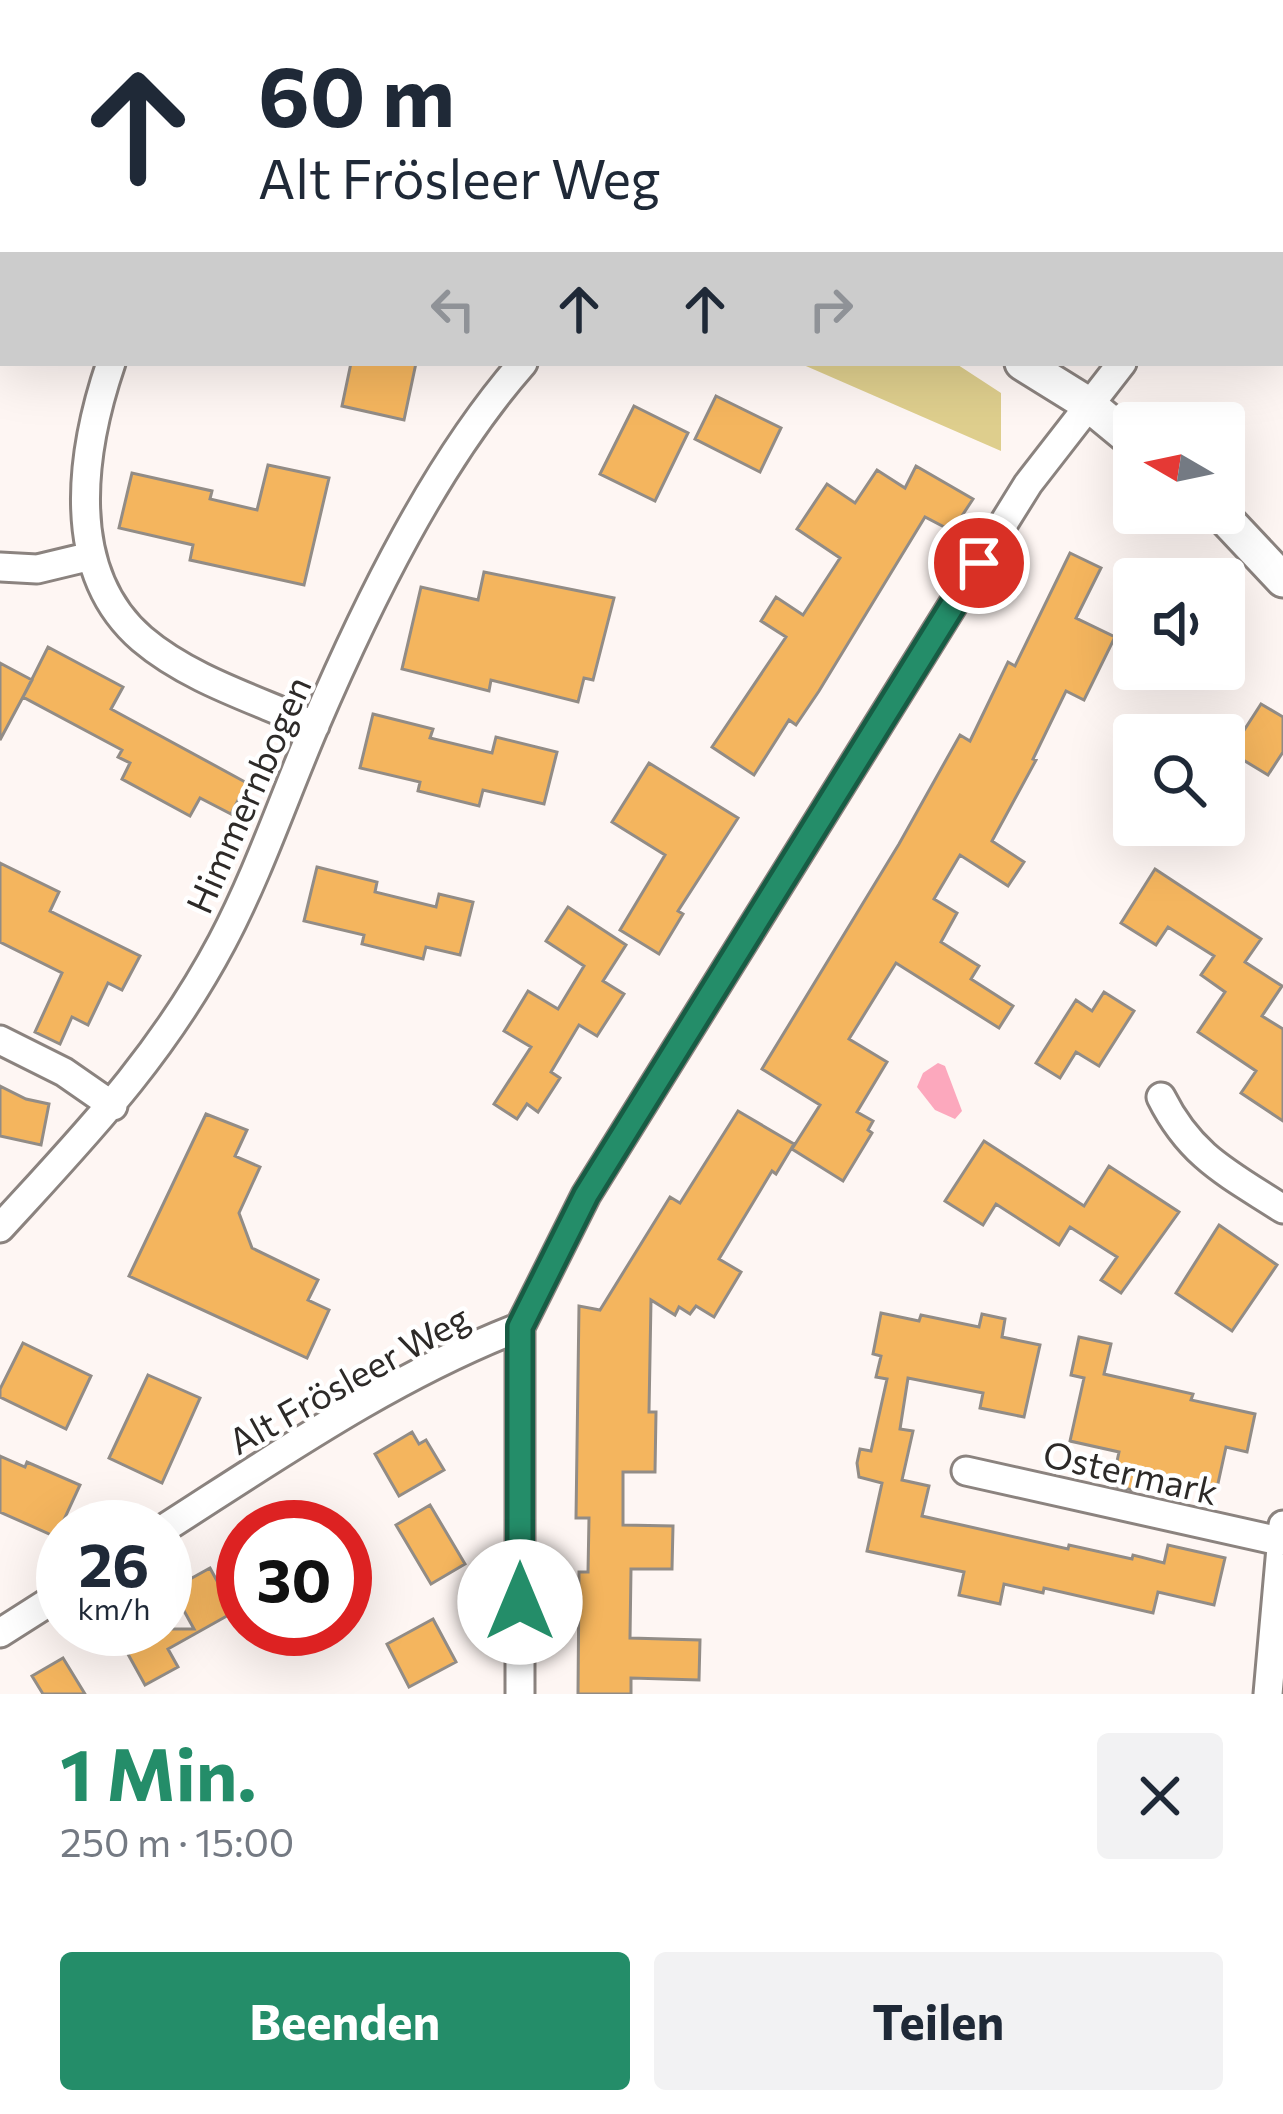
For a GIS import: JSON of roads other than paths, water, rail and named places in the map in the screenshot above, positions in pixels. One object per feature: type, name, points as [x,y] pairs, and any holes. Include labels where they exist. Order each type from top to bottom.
[{"type":"street","points":[[110,366],[84,514],[102,586],[142,639],[186,668],[315,726]]},
{"type":"street","name":"Himmernbogen","points":[[0,1228],[113,1106],[177,1021],[223,939],[315,726],[396,555],[457,453],[521,366]]},
{"type":"street","points":[[1027,366],[1113,425]]},
{"type":"street","name":"Alt Frösleer Weg","points":[[192,1511],[462,1349],[520,1327],[586,1195],[1028,484],[1120,366]]},
{"type":"street","points":[[1240,534],[1283,580]]},
{"type":"street","points":[[0,567],[37,568],[91,556]]},
{"type":"street","points":[[0,1040],[64,1072],[113,1106]]},
{"type":"street","points":[[1161,1097],[1178,1131],[1202,1156],[1283,1210]]},
{"type":"street","points":[[520,1327],[520,1694]]},
{"type":"street","name":"Ostermark","points":[[966,1471],[1281,1533],[1268,1694]]},
{"type":"street","points":[[0,1633],[36,1610]]}]
